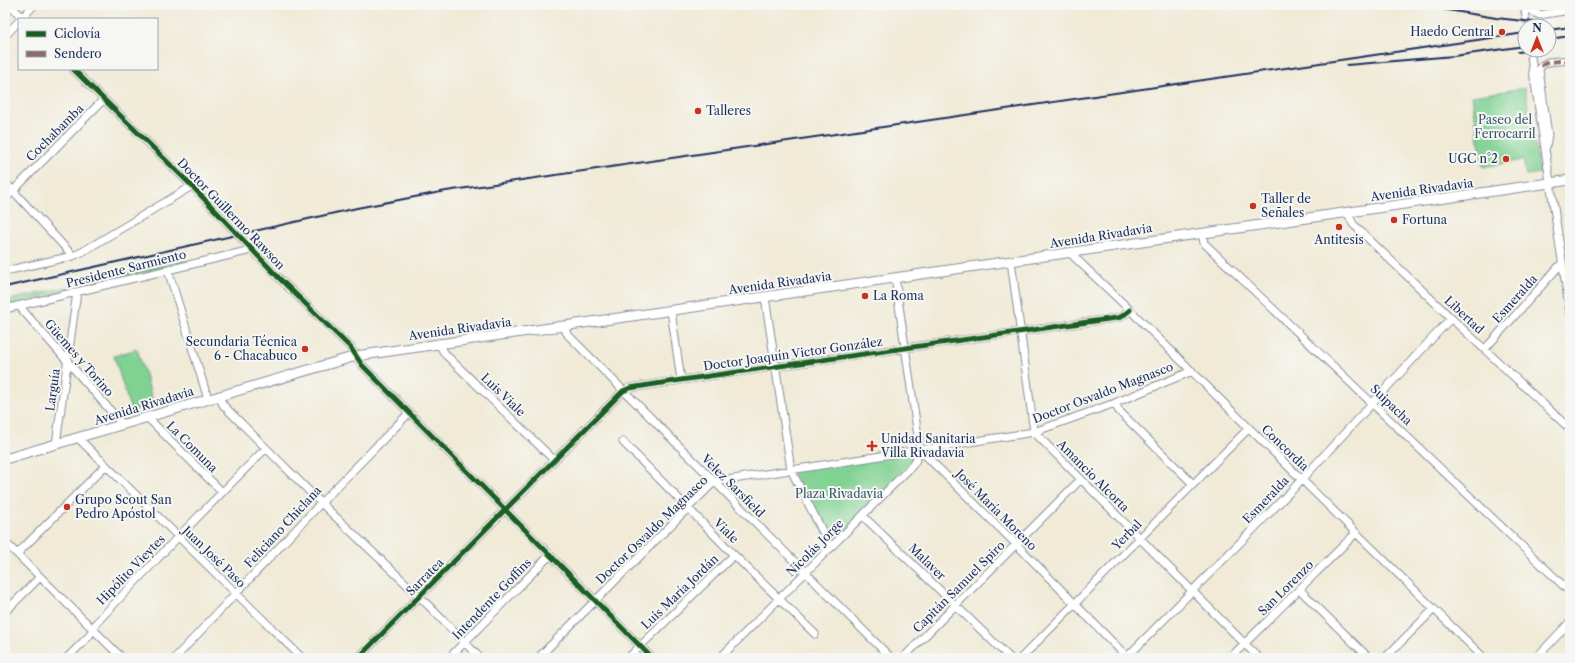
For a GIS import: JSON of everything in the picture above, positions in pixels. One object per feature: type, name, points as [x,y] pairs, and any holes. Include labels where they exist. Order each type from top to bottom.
[{"type":"main road","name":"Avenida Rivadavia","points":[[5,460],[122,424],[356,356],[1570,180]]},
{"type":"street","points":[[10,5],[21,18]]},
{"type":"street","points":[[23,18],[34,5]]},
{"type":"street","points":[[1524,5],[1526,17]]},
{"type":"street","points":[[1532,8],[1539,15],[1570,10]]},
{"type":"street","points":[[5,36],[18,23]]},
{"type":"street","points":[[1531,58],[1570,313]]},
{"type":"street","points":[[1545,153],[1548,135],[1539,70],[1541,66],[1548,62],[1570,60]]},
{"type":"street","name":"Doctor Guillermo Rawson","points":[[74,70],[192,186],[251,250],[351,348],[362,365],[652,658]]},
{"type":"street","name":"Cochabamba","points":[[5,199],[103,100]]},
{"type":"street","points":[[5,182],[73,256]]},
{"type":"street","points":[[5,271],[73,256],[82,252],[192,186]]},
{"type":"street","name":"Libertad","points":[[1348,213],[1353,224],[1570,429]]},
{"type":"street","name":"Suipacha","points":[[1202,233],[1204,243],[1570,592]]},
{"type":"street","name":"Presidente Sarmiento","points":[[5,309],[251,250]]},
{"type":"street","name":"Concordia","points":[[1070,253],[1130,310],[1248,428],[1484,658]]},
{"type":"street","points":[[1010,261],[1034,432]]},
{"type":"street","name":"Esmeralda","points":[[1485,349],[1562,263]]},
{"type":"street","points":[[168,270],[208,399]]},
{"type":"street","points":[[895,278],[920,450]]},
{"type":"street","name":"Larguía","points":[[56,444],[77,292]]},
{"type":"street","points":[[765,296],[791,470],[831,548]]},
{"type":"street","name":"Güemes y Torino","points":[[19,306],[68,364],[122,424]]},
{"type":"street","name":"Doctor Joaquín Victor González","points":[[622,391],[630,388],[681,380],[1116,318],[1121,317],[1130,310]]},
{"type":"street","points":[[671,311],[681,380]]},
{"type":"street","name":"Esmeralda","points":[[1127,658],[1302,480],[1451,318]]},
{"type":"street","name":"Velez Sarsfield","points":[[563,326],[568,336],[622,391],[891,658]]},
{"type":"street","name":"Luis Viale","points":[[438,343],[446,355],[554,460]]},
{"type":"street","name":"Doctor Osvaldo Magnasco","points":[[538,658],[689,509],[714,482],[1034,432],[1114,403],[1192,371]]},
{"type":"street","points":[[505,509],[622,391]]},
{"type":"street","points":[[218,396],[224,406],[321,503],[419,596],[480,658]]},
{"type":"street","points":[[1114,403],[1119,411],[1194,484]]},
{"type":"street","name":"Feliciano Chiclana","points":[[175,658],[321,503],[409,413]]},
{"type":"street","name":"La Comuna","points":[[147,417],[222,492]]},
{"type":"street","name":"Yerbal","points":[[1021,658],[1075,605],[1248,428]]},
{"type":"street","name":"Amancio Alcorta","points":[[1034,432],[1259,658]]},
{"type":"street","name":"Juan José Paso","points":[[78,438],[302,658]]},
{"type":"street","name":"Viale","points":[[623,442],[734,555],[815,634]]},
{"type":"street","name":"Hipólito Vieytes","points":[[67,658],[89,636],[97,622],[266,448]]},
{"type":"street","name":"Nicolás Jorge","points":[[720,658],[806,574],[912,466],[920,450]]},
{"type":"street","name":"José María Moreno","points":[[920,450],[1017,545],[1127,658]]},
{"type":"street","points":[[17,554],[105,466]]},
{"type":"street","name":"Capitán Samuel Spiro","points":[[903,658],[1081,479]]},
{"type":"street","name":"Sarratea","points":[[358,658],[505,509]]},
{"type":"street","name":"Malaver","points":[[863,516],[1010,658]]},
{"type":"street","name":"San Lorenzo","points":[[1230,658],[1356,533]]},
{"type":"street","points":[[5,542],[122,658]]},
{"type":"street","name":"Intendente Goffins","points":[[449,658],[550,555]]},
{"type":"street","name":"Luis María Jordán","points":[[628,658],[734,555]]},
{"type":"street","points":[[5,612],[40,577]]},
{"type":"street","points":[[1300,590],[1369,658]]},
{"type":"street","points":[[1385,658],[1434,609]]},
{"type":"street","points":[[1536,658],[1570,622]]},
{"type":"green space","name":"Paseo del Ferrocarril","points":[[1525,88],[1540,173],[1526,175],[1523,160],[1483,167],[1472,96]]},
{"type":"green space","points":[[186,260],[187,262],[5,306],[5,301]]},
{"type":"green space","points":[[137,349],[154,404],[131,411],[114,356]]},
{"type":"green space","name":"Plaza Rivadavia","points":[[920,450],[863,516],[831,548],[791,470]]},
{"type":"railway","points":[[1418,5],[1517,20]]},
{"type":"railway","points":[[1557,29],[1570,27]]},
{"type":"railway","points":[[5,287],[357,208],[446,191],[1517,34]]},
{"type":"railway","points":[[1557,38],[1570,36]]},
{"type":"railway","points":[[1347,65],[1454,56],[1517,47]]},
{"type":"marked path","points":[[1541,66],[1548,62],[1570,60]]},
{"type":"cycle path","points":[[74,70],[192,186],[278,277],[351,348],[362,365],[652,658]]},
{"type":"cycle path","points":[[358,658],[623,391],[630,388],[681,380],[1116,318],[1121,317],[1130,310]]},
{"type":"place","name":"Haedo Central","points":[[1502,32]]},
{"type":"place","name":"Talleres","points":[[698,111]]},
{"type":"place","name":"UGC n°2","points":[[1506,159]]},
{"type":"place","name":"Taller de Señales","points":[[1253,206]]},
{"type":"place","name":"Fortuna","points":[[1394,220]]},
{"type":"place","name":"Antitesis","points":[[1339,227]]},
{"type":"place","name":"La Roma","points":[[865,296]]},
{"type":"place","name":"Secundaria Técnica 6 - Chacabuco","points":[[305,349]]},
{"type":"place","name":"Unidad Sanitaria Villa Rivadavia","points":[[872,446]]},
{"type":"place","name":"Grupo Scout San Pedro Apóstol","points":[[67,507]]}]
